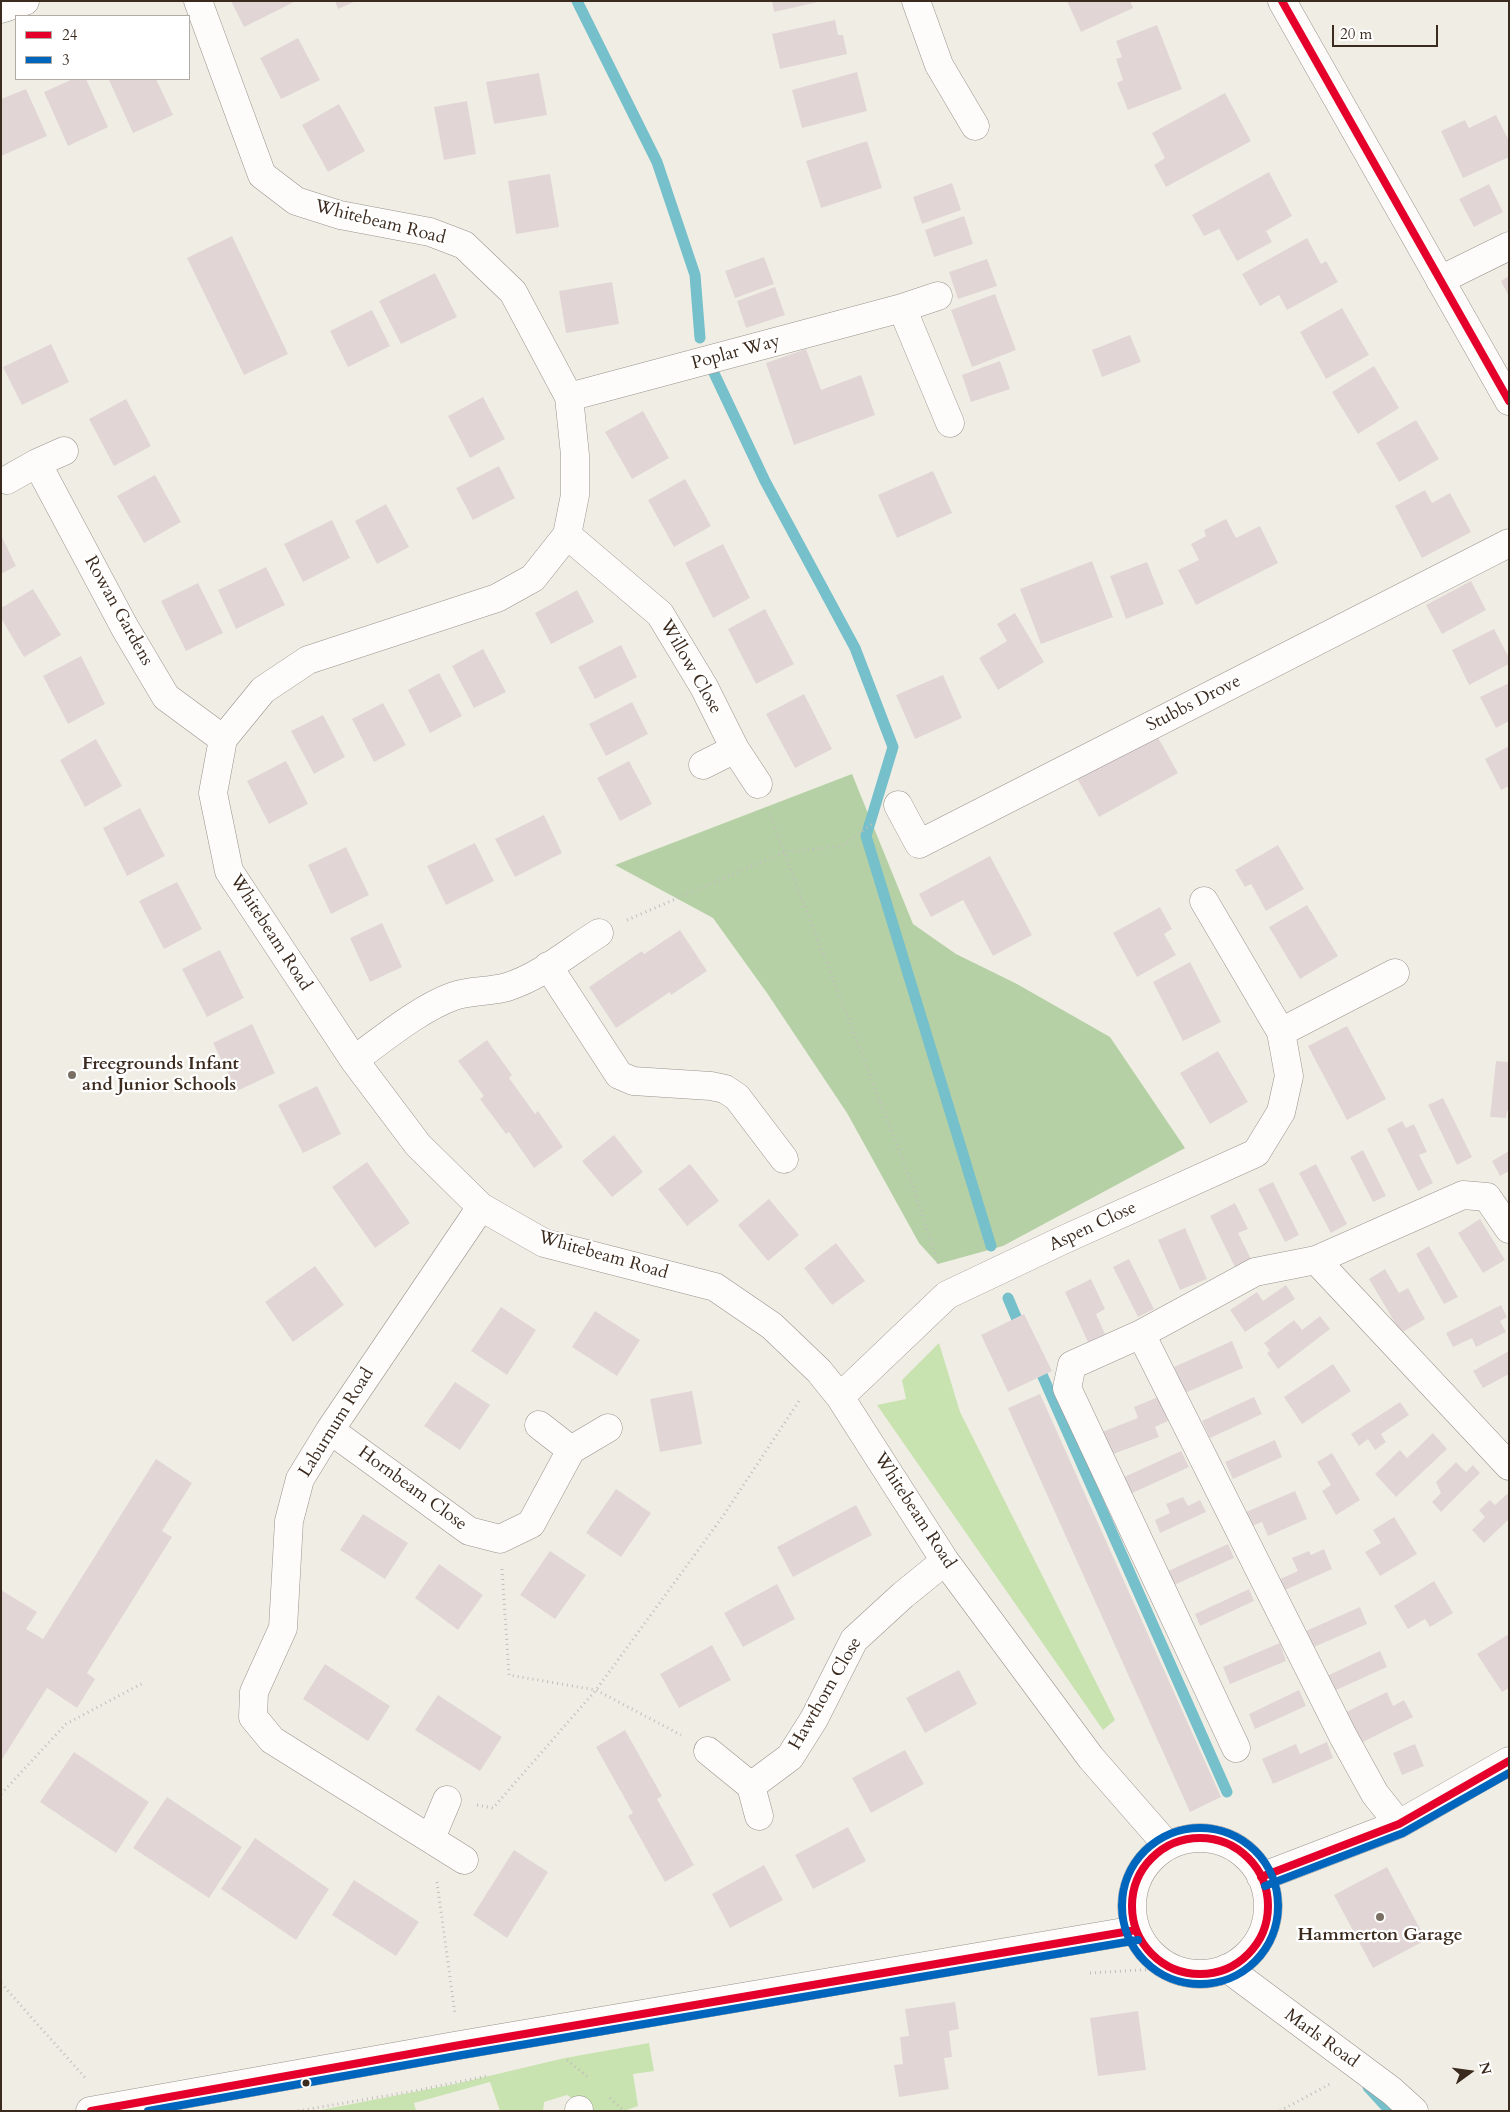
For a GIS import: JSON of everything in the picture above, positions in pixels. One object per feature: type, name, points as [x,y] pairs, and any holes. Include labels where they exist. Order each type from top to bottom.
[{"type":"street","points":[[1,9],[25,1]]},
{"type":"street","name":"Whitebeam Road","points":[[198,1],[262,175],[296,201],[340,215],[430,232],[464,245],[513,292],[569,398],[575,455],[575,495],[567,535],[533,578],[497,598],[308,660],[263,690],[223,739],[213,792],[228,871],[354,1060],[418,1145],[480,1207],[544,1243],[715,1287],[772,1326],[819,1371],[840,1397],[945,1561],[1091,1758],[1167,1846]]},
{"type":"street","points":[[916,1],[939,64],[975,126]]},
{"type":"street","points":[[1282,1],[1509,401]]},
{"type":"street","points":[[1440,280],[1509,246]]},
{"type":"street","name":"Poplar Way","points":[[569,398],[902,308],[938,296]]},
{"type":"street","points":[[902,308],[950,423]]},
{"type":"street","points":[[8,480],[37,463],[64,451]]},
{"type":"street","name":"Rowan Gardens","points":[[37,463],[125,628],[166,697],[223,739]]},
{"type":"street","name":"Willow Close","points":[[567,535],[660,614],[704,687],[735,749],[758,784]]},
{"type":"street","name":"Stubbs Drove","points":[[898,805],[919,844],[1509,543]]},
{"type":"street","points":[[703,765],[735,749]]},
{"type":"street","name":"Aspen Close","points":[[840,1397],[947,1295],[1063,1240],[1256,1153],[1281,1112],[1289,1076],[1281,1032],[1204,901]]},
{"type":"street","points":[[354,1060],[431,1006],[454,996],[478,990],[504,988],[526,980],[599,933]]},
{"type":"street","points":[[548,966],[619,1074],[633,1082],[710,1086],[725,1089],[737,1097],[784,1159]]},
{"type":"street","points":[[1281,1032],[1395,973]]},
{"type":"street","points":[[1236,1748],[1067,1388],[1072,1365],[1141,1334],[1256,1272],[1316,1260],[1463,1196],[1487,1197],[1509,1229]]},
{"type":"street","name":"Laburnum Road","points":[[464,1860],[272,1740],[253,1717],[254,1692],[283,1628],[289,1521],[300,1479],[330,1430],[480,1207]]},
{"type":"street","points":[[1316,1260],[1509,1466]]},
{"type":"street","points":[[1141,1334],[1343,1736],[1375,1794],[1399,1824]]},
{"type":"street","points":[[538,1425],[571,1450]]},
{"type":"street","points":[[500,1539],[531,1524],[571,1450],[608,1428]]},
{"type":"street","name":"Hornbeam Close","points":[[330,1430],[469,1531],[500,1539]]},
{"type":"street","name":"Hawthorn Close","points":[[751,1786],[790,1757],[814,1719],[854,1640],[903,1595],[945,1561]]},
{"type":"street","points":[[708,1751],[751,1786],[758,1816]]},
{"type":"street","points":[[1261,1877],[1399,1824],[1509,1761]]},
{"type":"street","points":[[431,1838],[447,1800]]},
{"type":"street","points":[[1189,1838],[1211,1838],[1232,1846],[1249,1859],[1261,1877],[1267,1898],[1266,1920],[1262,1933],[1259,1940],[1245,1957],[1227,1968],[1206,1974],[1184,1972],[1170,1967],[1147,1949],[1136,1930],[1131,1911],[1133,1891],[1140,1873],[1152,1857],[1167,1846],[1189,1838]]},
{"type":"street","points":[[94,2110],[460,2045],[1136,1930]]},
{"type":"street","name":"Marls Road","points":[[1227,1968],[1392,2091],[1414,2111]]},
{"type":"path","points":[[758,784],[913,1187],[947,1295]]},
{"type":"path","points":[[599,933],[784,852],[842,846],[898,805]]},
{"type":"path","points":[[447,1800],[493,1808],[596,1690],[723,1516],[819,1371]]},
{"type":"path","points":[[500,1539],[509,1675],[596,1690],[708,1751]]},
{"type":"path","points":[[1,1794],[66,1724],[143,1683]]},
{"type":"path","points":[[431,1838],[460,2045]]},
{"type":"path","points":[[1,1983],[93,2086],[94,2110]]},
{"type":"path","points":[[1280,2111],[1341,2078],[1355,2063]]},
{"type":"green space","points":[[852,774],[913,924],[956,954],[1017,984],[1110,1037],[1185,1148],[1003,1246],[938,1264],[919,1243],[847,1113],[767,993],[713,918],[615,865]]},
{"type":"green space","points":[[939,1343],[960,1412],[1115,1720],[1103,1730],[877,1405],[906,1399],[902,1380]]},
{"type":"green space","points":[[649,2043],[654,2071],[633,2074],[638,2106],[624,2111],[591,2111],[567,2095],[544,2102],[543,2111],[500,2111],[490,2082],[414,2103],[416,2111],[316,2111],[455,2084],[565,2058]]},
{"type":"building","points":[[231,1],[296,1],[244,27]]},
{"type":"building","points":[[335,1],[356,1],[338,9]]},
{"type":"building","points":[[772,1],[817,1],[818,2],[774,12]]},
{"type":"building","points":[[1067,1],[1130,1],[1133,8],[1081,32]]},
{"type":"building","points":[[835,20],[838,35],[843,35],[847,54],[780,69],[772,34]]},
{"type":"building","points":[[1157,25],[1182,89],[1128,110],[1117,83],[1123,80],[1116,59],[1122,57],[1116,41]]},
{"type":"building","points":[[298,38],[320,80],[281,99],[260,58]]},
{"type":"building","points":[[857,72],[867,111],[802,128],[792,90]]},
{"type":"building","points":[[539,73],[547,115],[494,124],[486,82]]},
{"type":"building","points":[[71,80],[86,80],[108,127],[68,146],[44,92]]},
{"type":"building","points":[[109,80],[156,80],[173,115],[133,133]]},
{"type":"building","points":[[26,89],[47,136],[1,156],[1,99]]},
{"type":"building","points":[[1225,93],[1251,141],[1166,187],[1154,165],[1165,158],[1152,133]]},
{"type":"building","points":[[467,101],[476,154],[444,160],[434,107]]},
{"type":"building","points":[[339,104],[365,151],[328,172],[302,125]]},
{"type":"building","points":[[1496,115],[1509,141],[1509,157],[1463,178],[1441,131],[1465,120],[1469,128]]},
{"type":"building","points":[[867,141],[882,188],[821,208],[806,161]]},
{"type":"building","points":[[1269,172],[1292,216],[1266,231],[1272,242],[1237,261],[1219,229],[1204,236],[1192,215]]},
{"type":"building","points":[[550,174],[559,227],[516,234],[508,181]]},
{"type":"building","points":[[952,183],[961,210],[922,224],[913,197]]},
{"type":"building","points":[[1489,184],[1503,212],[1474,227],[1459,199]]},
{"type":"building","points":[[964,216],[973,244],[934,257],[925,230]]},
{"type":"building","points":[[232,236],[288,354],[244,375],[187,258]]},
{"type":"building","points":[[1307,238],[1321,264],[1326,261],[1338,282],[1287,310],[1279,295],[1260,306],[1242,274]]},
{"type":"building","points":[[764,257],[774,284],[735,298],[725,271]]},
{"type":"building","points":[[987,259],[997,286],[958,299],[949,272]]},
{"type":"building","points":[[435,273],[457,317],[401,344],[379,301]]},
{"type":"building","points":[[1509,276],[1509,297],[1501,281]]},
{"type":"building","points":[[612,282],[619,324],[566,333],[559,291]]},
{"type":"building","points":[[775,287],[785,315],[746,328],[737,301]]},
{"type":"building","points":[[995,294],[1016,350],[972,367],[951,310]]},
{"type":"building","points":[[1342,308],[1369,355],[1326,379],[1300,332]]},
{"type":"building","points":[[372,310],[390,346],[348,367],[330,331]]},
{"type":"building","points":[[1130,335],[1141,362],[1102,377],[1092,350]]},
{"type":"building","points":[[51,344],[69,382],[22,405],[3,367]]},
{"type":"building","points":[[806,349],[821,390],[861,375],[875,415],[794,445],[766,363]]},
{"type":"building","points":[[1000,361],[1010,389],[971,402],[962,375]]},
{"type":"building","points":[[1374,366],[1399,408],[1358,434],[1332,392]]},
{"type":"building","points":[[483,397],[505,439],[470,458],[448,416]]},
{"type":"building","points":[[126,399],[151,446],[114,466],[89,419]]},
{"type":"building","points":[[643,411],[669,458],[632,479],[605,432]]},
{"type":"building","points":[[1416,420],[1439,459],[1399,482],[1376,443]]},
{"type":"building","points":[[499,466],[515,498],[473,520],[456,488]]},
{"type":"building","points":[[933,471],[952,513],[897,538],[878,495]]},
{"type":"building","points":[[155,475],[181,522],[144,543],[117,496]]},
{"type":"building","points":[[685,479],[711,526],[674,547],[648,500]]},
{"type":"building","points":[[1425,490],[1432,503],[1450,493],[1471,532],[1422,558],[1395,506]]},
{"type":"building","points":[[386,504],[409,547],[377,564],[355,521]]},
{"type":"building","points":[[1226,519],[1236,538],[1260,526],[1278,563],[1196,605],[1178,570],[1199,560],[1191,544],[1206,536],[1204,530]]},
{"type":"building","points":[[332,520],[350,558],[303,582],[284,544]]},
{"type":"building","points":[[1,535],[16,566],[1,574]]},
{"type":"building","points":[[723,544],[750,598],[713,618],[685,563]]},
{"type":"building","points":[[1092,561],[1113,617],[1041,644],[1020,589]]},
{"type":"building","points":[[1147,562],[1164,604],[1126,619],[1110,576]]},
{"type":"building","points":[[266,567],[285,605],[236,629],[218,590]]},
{"type":"building","points":[[1471,581],[1486,610],[1442,634],[1426,605]]},
{"type":"building","points":[[198,583],[223,633],[186,651],[161,601]]},
{"type":"building","points":[[33,589],[61,635],[24,657],[1,618],[1,608]]},
{"type":"building","points":[[577,590],[594,622],[551,644],[535,613]]},
{"type":"building","points":[[765,609],[794,664],[756,684],[728,629]]},
{"type":"building","points":[[1015,613],[1044,662],[998,690],[979,658],[1007,641],[997,624]]},
{"type":"building","points":[[1494,629],[1509,658],[1509,664],[1469,685],[1452,650]]},
{"type":"building","points":[[621,645],[637,677],[595,699],[578,667]]},
{"type":"building","points":[[483,649],[506,692],[474,708],[452,666]]},
{"type":"building","points":[[81,656],[105,704],[68,724],[43,676]]},
{"type":"building","points":[[439,673],[462,716],[430,733],[408,690]]},
{"type":"building","points":[[943,675],[962,718],[915,739],[896,695]]},
{"type":"building","points":[[1509,683],[1509,721],[1496,728],[1480,697]]},
{"type":"building","points":[[804,694],[832,749],[795,768],[766,714]]},
{"type":"building","points":[[632,702],[648,734],[606,756],[589,724]]},
{"type":"building","points":[[383,703],[406,745],[374,762],[352,719]]},
{"type":"building","points":[[323,715],[345,757],[314,774],[291,731]]},
{"type":"building","points":[[1156,734],[1178,773],[1099,817],[1074,773]]},
{"type":"building","points":[[96,739],[122,786],[85,807],[60,760]]},
{"type":"building","points":[[1509,746],[1509,786],[1501,790],[1485,759]]},
{"type":"building","points":[[286,761],[308,804],[269,824],[247,781]]},
{"type":"building","points":[[629,761],[652,804],[620,821],[597,778]]},
{"type":"building","points":[[140,808],[165,856],[127,876],[103,828]]},
{"type":"building","points":[[544,815],[562,853],[515,877],[495,839]]},
{"type":"building","points":[[475,843],[494,881],[446,905],[427,866]]},
{"type":"building","points":[[1278,845],[1304,889],[1266,911],[1251,884],[1245,887],[1235,870]]},
{"type":"building","points":[[346,847],[369,895],[331,914],[308,865]]},
{"type":"building","points":[[990,856],[1032,935],[993,956],[963,900],[931,917],[919,894]]},
{"type":"building","points":[[177,882],[202,929],[164,949],[139,901]]},
{"type":"building","points":[[1307,905],[1338,956],[1300,979],[1269,927]]},
{"type":"building","points":[[1160,907],[1172,929],[1164,934],[1176,955],[1137,977],[1113,933]]},
{"type":"building","points":[[382,923],[402,967],[370,982],[350,938]]},
{"type":"building","points":[[680,930],[707,971],[671,995],[670,992],[616,1028],[589,987],[642,951],[644,954]]},
{"type":"building","points":[[220,950],[244,998],[207,1017],[182,969]]},
{"type":"building","points":[[1190,962],[1221,1022],[1183,1041],[1153,982]]},
{"type":"building","points":[[252,1024],[275,1073],[237,1091],[213,1043]]},
{"type":"building","points":[[1347,1026],[1386,1099],[1347,1120],[1308,1046]]},
{"type":"building","points":[[487,1040],[512,1075],[509,1078],[535,1114],[538,1111],[563,1147],[534,1168],[509,1132],[506,1134],[480,1099],[484,1096],[458,1061]]},
{"type":"building","points":[[1218,1051],[1248,1102],[1210,1124],[1180,1073]]},
{"type":"building","points":[[1496,1061],[1509,1062],[1509,1112],[1507,1111],[1506,1118],[1490,1117]]},
{"type":"building","points":[[317,1086],[341,1134],[303,1153],[278,1105]]},
{"type":"building","points":[[1443,1098],[1472,1157],[1457,1165],[1428,1105]]},
{"type":"building","points":[[1402,1121],[1406,1128],[1414,1124],[1427,1152],[1419,1155],[1433,1183],[1418,1191],[1387,1129]]},
{"type":"building","points":[[614,1135],[643,1172],[612,1197],[582,1161]]},
{"type":"building","points":[[1363,1150],[1386,1196],[1373,1202],[1350,1157]]},
{"type":"building","points":[[1509,1151],[1509,1171],[1500,1176],[1492,1161]]},
{"type":"building","points":[[367,1162],[410,1223],[375,1248],[332,1187]]},
{"type":"building","points":[[690,1164],[719,1201],[687,1226],[658,1189]]},
{"type":"building","points":[[1316,1164],[1347,1224],[1331,1233],[1299,1173]]},
{"type":"building","points":[[1273,1182],[1299,1235],[1285,1242],[1258,1189]]},
{"type":"building","points":[[769,1199],[799,1235],[768,1261],[738,1225]]},
{"type":"building","points":[[1235,1203],[1248,1229],[1238,1233],[1251,1259],[1235,1267],[1210,1216]]},
{"type":"building","points":[[1480,1219],[1505,1260],[1483,1273],[1458,1233]]},
{"type":"building","points":[[1185,1228],[1207,1279],[1180,1290],[1158,1240]]},
{"type":"building","points":[[836,1243],[865,1281],[832,1305],[804,1268]]},
{"type":"building","points":[[1429,1246],[1458,1297],[1444,1304],[1416,1254]]},
{"type":"building","points":[[1129,1259],[1154,1309],[1138,1317],[1113,1267]]},
{"type":"building","points":[[315,1266],[344,1305],[293,1342],[265,1302]]},
{"type":"building","points":[[1385,1269],[1399,1293],[1408,1288],[1425,1319],[1401,1333],[1369,1279]]},
{"type":"building","points":[[1091,1279],[1105,1309],[1096,1314],[1105,1334],[1088,1342],[1065,1292]]},
{"type":"building","points":[[1286,1285],[1295,1299],[1245,1332],[1230,1310],[1257,1292],[1263,1301]]},
{"type":"building","points":[[1501,1305],[1507,1317],[1500,1321],[1506,1332],[1476,1347],[1472,1338],[1453,1347],[1446,1333]]},
{"type":"building","points":[[501,1307],[536,1330],[507,1375],[471,1351]]},
{"type":"building","points":[[595,1311],[640,1340],[617,1376],[572,1347]]},
{"type":"building","points":[[1024,1314],[1052,1371],[1008,1392],[981,1335]]},
{"type":"building","points":[[1320,1316],[1330,1329],[1278,1369],[1267,1353],[1270,1351],[1264,1343],[1294,1320],[1302,1330]]},
{"type":"building","points":[[1232,1341],[1243,1368],[1185,1393],[1174,1367]]},
{"type":"building","points":[[1509,1351],[1509,1374],[1483,1388],[1473,1371]]},
{"type":"building","points":[[1333,1364],[1351,1391],[1302,1424],[1284,1397]]},
{"type":"building","points":[[455,1382],[490,1405],[460,1450],[424,1426]]},
{"type":"building","points":[[692,1391],[702,1444],[660,1452],[650,1399]]},
{"type":"building","points":[[1040,1394],[1221,1797],[1190,1812],[1008,1408]]},
{"type":"building","points":[[1158,1397],[1168,1421],[1155,1427],[1159,1437],[1105,1457],[1097,1434],[1138,1418],[1134,1407]]},
{"type":"building","points":[[1254,1397],[1262,1414],[1210,1438],[1202,1421]]},
{"type":"building","points":[[1400,1402],[1409,1415],[1381,1434],[1386,1442],[1375,1450],[1368,1439],[1359,1446],[1351,1434]]},
{"type":"building","points":[[1433,1433],[1447,1449],[1396,1497],[1375,1474],[1400,1450],[1407,1458]]},
{"type":"building","points":[[1275,1440],[1282,1457],[1233,1479],[1225,1462]]},
{"type":"building","points":[[1181,1451],[1189,1467],[1128,1495],[1120,1479]]},
{"type":"building","points":[[1332,1453],[1360,1500],[1336,1515],[1322,1491],[1331,1485],[1317,1462]]},
{"type":"building","points":[[156,1459],[192,1483],[162,1531],[172,1537],[87,1673],[95,1679],[77,1708],[47,1688],[1,1761],[1,1590],[37,1612],[26,1629],[43,1639]]},
{"type":"building","points":[[1456,1462],[1466,1472],[1473,1465],[1480,1473],[1441,1512],[1432,1502],[1441,1493],[1436,1482]]},
{"type":"building","points":[[616,1489],[651,1513],[621,1557],[586,1533]]},
{"type":"building","points":[[1295,1491],[1307,1519],[1268,1536],[1262,1522],[1252,1526],[1246,1512]]},
{"type":"building","points":[[1507,1494],[1509,1496],[1509,1519],[1484,1543],[1472,1530],[1485,1517],[1479,1510],[1490,1500],[1495,1505]]},
{"type":"building","points":[[1183,1497],[1188,1506],[1200,1500],[1206,1512],[1160,1533],[1155,1520],[1170,1513],[1166,1504]]},
{"type":"building","points":[[856,1505],[872,1535],[793,1577],[777,1547]]},
{"type":"building","points":[[363,1514],[408,1543],[385,1579],[340,1550]]},
{"type":"building","points":[[1394,1517],[1417,1554],[1380,1576],[1365,1552],[1381,1543],[1373,1530]]},
{"type":"building","points":[[1228,1544],[1234,1558],[1174,1585],[1168,1571]]},
{"type":"building","points":[[1324,1549],[1332,1569],[1285,1590],[1280,1579],[1298,1571],[1292,1558],[1309,1551],[1311,1555]]},
{"type":"building","points":[[550,1551],[586,1575],[555,1619],[520,1595]]},
{"type":"building","points":[[439,1564],[483,1595],[458,1630],[415,1598]]},
{"type":"building","points":[[1434,1581],[1453,1613],[1430,1627],[1425,1619],[1408,1629],[1394,1606]]},
{"type":"building","points":[[777,1584],[795,1619],[743,1647],[724,1613]]},
{"type":"building","points":[[1249,1589],[1254,1601],[1200,1626],[1195,1614]]},
{"type":"building","points":[[1360,1607],[1367,1624],[1314,1647],[1306,1631]]},
{"type":"building","points":[[1509,1634],[1509,1688],[1502,1692],[1477,1654]]},
{"type":"building","points":[[1280,1643],[1286,1661],[1230,1684],[1223,1667]]},
{"type":"building","points":[[712,1645],[731,1680],[679,1708],[660,1674]]},
{"type":"building","points":[[1380,1651],[1387,1667],[1334,1691],[1327,1676]]},
{"type":"building","points":[[325,1664],[390,1706],[368,1741],[303,1699]]},
{"type":"building","points":[[959,1670],[977,1704],[925,1733],[906,1698]]},
{"type":"building","points":[[1299,1690],[1306,1706],[1255,1729],[1249,1714]]},
{"type":"building","points":[[1387,1692],[1393,1706],[1404,1700],[1413,1717],[1361,1743],[1346,1712]]},
{"type":"building","points":[[438,1695],[502,1737],[480,1771],[415,1730]]},
{"type":"building","points":[[625,1730],[662,1796],[657,1799],[694,1865],[665,1882],[628,1816],[633,1813],[596,1747]]},
{"type":"building","points":[[1327,1742],[1333,1758],[1273,1784],[1262,1759],[1296,1744],[1300,1754]]},
{"type":"building","points":[[1415,1744],[1424,1766],[1402,1775],[1393,1753]]},
{"type":"building","points":[[905,1750],[924,1784],[871,1813],[852,1778]]},
{"type":"building","points":[[74,1752],[149,1802],[116,1853],[40,1802]]},
{"type":"building","points":[[167,1797],[242,1847],[209,1898],[133,1848]]},
{"type":"building","points":[[848,1827],[866,1861],[813,1889],[795,1855]]},
{"type":"building","points":[[255,1838],[329,1889],[296,1940],[221,1889]]},
{"type":"building","points":[[514,1850],[548,1872],[507,1938],[473,1915]]},
{"type":"building","points":[[764,1865],[783,1900],[730,1928],[712,1894]]},
{"type":"building","name":"Hammerton Garage","points":[[1387,1867],[1426,1940],[1373,1968],[1334,1895]]},
{"type":"building","points":[[354,1880],[419,1922],[396,1956],[332,1915]]},
{"type":"building","points":[[955,2002],[959,2029],[949,2031],[952,2057],[944,2058],[949,2089],[899,2097],[894,2065],[903,2064],[900,2037],[909,2036],[905,2009]]},
{"type":"building","points":[[1138,2011],[1146,2070],[1098,2076],[1090,2018]]},
{"type":"waterway","points":[[577,1],[657,162],[695,275],[700,338]]},
{"type":"waterway","points":[[713,371],[765,481],[855,648],[893,747],[866,836],[991,1246]]},
{"type":"waterway","points":[[1008,1298],[1022,1331]]},
{"type":"waterway","points":[[1036,1361],[1227,1792]]},
{"type":"waterway","points":[[1368,2087],[1390,2111]]},
{"type":"transit line","name":"24","points":[[1282,1],[1509,401]]},
{"type":"transit line","name":"24","points":[[1261,1877],[1399,1824],[1509,1761]]},
{"type":"transit line","name":"3","points":[[1265,1886],[1403,1833],[1509,1773]]},
{"type":"transit line","name":"3","points":[[1200,1828],[1230,1834],[1243,1841],[1255,1851],[1265,1863],[1272,1876],[1278,1906],[1272,1936],[1265,1949],[1255,1961],[1243,1971],[1230,1978],[1200,1984],[1170,1978],[1157,1971],[1145,1961],[1135,1949],[1128,1936],[1122,1906],[1128,1876],[1135,1863],[1145,1851],[1157,1841],[1170,1834],[1200,1828]]},
{"type":"transit line","name":"24","points":[[1200,1838],[1226,1844],[1248,1858],[1262,1880],[1268,1906],[1262,1932],[1248,1954],[1226,1968],[1200,1974],[1174,1968],[1152,1954],[1138,1932],[1132,1906],[1138,1880],[1152,1858],[1174,1844],[1200,1838]]},
{"type":"transit line","name":"24","points":[[91,2111],[460,2045],[1136,1930]]},
{"type":"transit line","name":"3","points":[[148,2111],[462,2055],[1138,1940]]},
{"type":"place","name":"Freegrounds Infant and Junior Schools","points":[[72,1075]]},
{"type":"place","name":"Hammerton Garage","points":[[1380,1917]]}]
